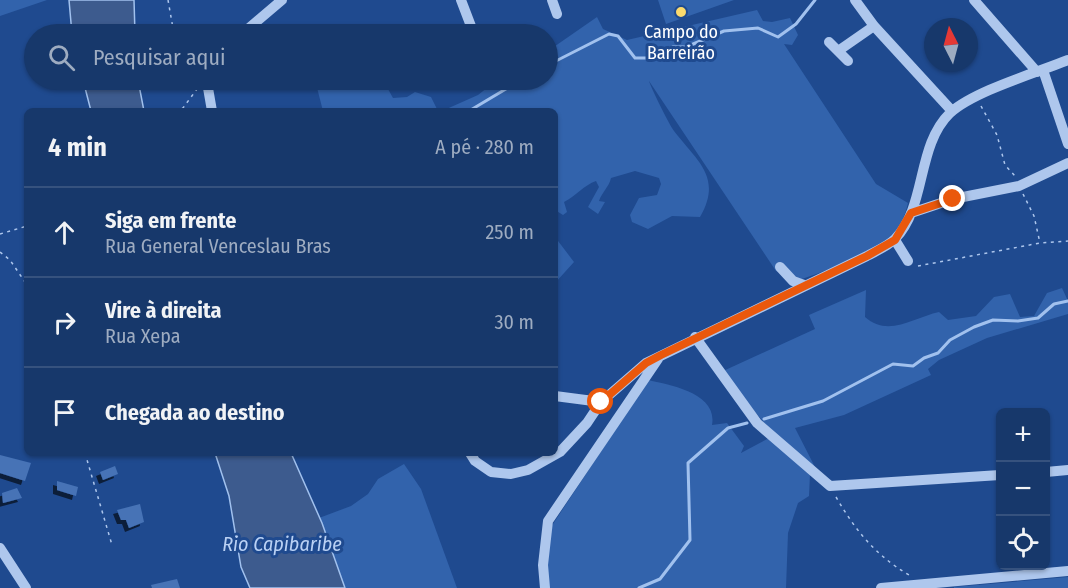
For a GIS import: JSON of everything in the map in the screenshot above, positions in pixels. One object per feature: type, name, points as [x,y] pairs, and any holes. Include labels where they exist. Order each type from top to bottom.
[{"type":"street","points":[[254,24],[282,0]]},
{"type":"street","points":[[461,0],[470,24]]},
{"type":"street","points":[[552,0],[557,14]]},
{"type":"street","points":[[855,0],[874,26],[952,111]]},
{"type":"street","points":[[974,0],[1040,71],[1068,144]]},
{"type":"street","points":[[838,51],[874,26]]},
{"type":"street","points":[[829,42],[848,61]]},
{"type":"street","points":[[558,453],[587,423],[601,402],[646,363],[695,337],[867,256],[895,240],[911,213],[937,133],[952,111],[976,98],[1068,60]]},
{"type":"street","points":[[207,90],[211,108]]},
{"type":"street","points":[[911,213],[953,199],[1019,186],[1068,163]]},
{"type":"street","points":[[895,240],[908,261]]},
{"type":"street","points":[[780,267],[783,278],[804,285]]},
{"type":"street","points":[[695,337],[730,389],[757,423],[830,486],[996,475]]},
{"type":"street","points":[[545,588],[543,565],[548,521],[661,355]]},
{"type":"street","points":[[558,396],[601,402]]},
{"type":"street","points":[[472,456],[475,461],[491,472],[511,474],[528,470],[553,456]]},
{"type":"street","points":[[1050,472],[1068,470]]},
{"type":"street","points":[[0,548],[26,588]]},
{"type":"street","points":[[882,588],[1068,571]]},
{"type":"path","points":[[168,0],[172,24]]},
{"type":"path","points":[[183,108],[201,90]]},
{"type":"path","points":[[976,98],[997,135],[1005,165],[1015,174],[1034,216],[1040,243]]},
{"type":"path","points":[[0,234],[24,227]]},
{"type":"path","points":[[908,261],[915,267],[923,266],[1040,243],[1068,241]]},
{"type":"path","points":[[0,252],[10,260],[24,281]]},
{"type":"path","points":[[86,456],[112,545]]},
{"type":"path","points":[[830,486],[857,532],[890,564],[923,584]]},
{"type":"shaded area","points":[[0,0],[47,0],[0,16]]},
{"type":"shaded area","name":"Campo do Barreirão","points":[[658,0],[734,0],[666,24]]},
{"type":"shaded area","points":[[757,10],[763,21],[772,22],[790,18],[798,35],[792,45],[784,44],[876,184],[908,203],[899,228],[883,245],[799,280],[776,271],[649,81],[674,131],[704,170],[709,191],[700,217],[672,216],[648,229],[632,222],[630,215],[639,198],[657,195],[661,184],[659,178],[635,171],[611,178],[599,201],[605,202],[598,214],[588,207],[599,187],[596,181],[564,202],[567,212],[563,215],[558,212],[558,108],[449,108],[484,90],[558,90],[558,44],[597,17],[603,29],[627,40]]},
{"type":"shaded area","points":[[318,90],[389,90],[393,98],[407,97],[415,92],[431,97],[436,108],[322,108]]},
{"type":"shaded area","points":[[558,241],[574,262],[558,280]]},
{"type":"shaded area","points":[[1062,288],[1068,301],[1068,314],[987,338],[939,360],[928,369],[931,375],[844,415],[795,428],[816,469],[772,432],[721,372],[815,329],[809,315],[866,290],[865,317],[883,326],[892,326],[939,312],[948,320],[976,316],[994,297],[1010,294],[1020,317],[1034,316],[1047,293]]},
{"type":"shaded area","points":[[648,380],[680,388],[700,398],[708,405],[712,414],[712,425],[727,423],[744,446],[741,453],[769,438],[810,474],[809,496],[798,503],[788,533],[786,588],[549,588],[547,569],[551,527]]},
{"type":"shaded area","points":[[404,464],[421,489],[457,588],[345,588],[319,518],[351,506],[368,494],[378,479]]},
{"type":"shaded area","points":[[1068,577],[1068,588],[954,588],[954,587]]},
{"type":"water","points":[[69,0],[134,0],[135,24],[71,24]]},
{"type":"water","points":[[86,90],[140,90],[143,108],[90,108]]},
{"type":"water","name":"Rio Capibaribe","points":[[216,456],[292,456],[322,523],[345,588],[250,588],[241,567],[229,496]]},
{"type":"building","points":[[0,455],[31,463],[25,481],[0,473]]},
{"type":"building","points":[[115,466],[118,474],[103,480],[100,472]]},
{"type":"building","points":[[57,481],[78,487],[76,496],[57,490]]},
{"type":"building","points":[[17,488],[22,498],[3,503],[2,493]]},
{"type":"building","points":[[140,504],[144,522],[129,528],[126,520],[121,520],[117,510]]},
{"type":"building","points":[[177,579],[180,588],[152,588],[151,585]]},
{"type":"waterway","points":[[558,60],[609,34],[618,36],[635,58],[647,58],[673,47],[686,47],[724,31],[758,28],[778,37],[796,24],[815,0]]},
{"type":"waterway","points":[[474,108],[504,90]]},
{"type":"waterway","points":[[764,419],[823,401],[893,364],[913,366],[924,358],[938,353],[950,340],[974,327],[993,320],[1018,321],[1038,318],[1054,304],[1068,301]]},
{"type":"waterway","points":[[639,588],[660,579],[690,540],[688,463],[728,428],[747,423]]},
{"type":"place","name":"Campo do Barreirão","points":[[681,12]]},
{"type":"route","points":[[601,402],[646,363],[790,291],[867,256],[895,240],[911,213],[953,199]]}]
